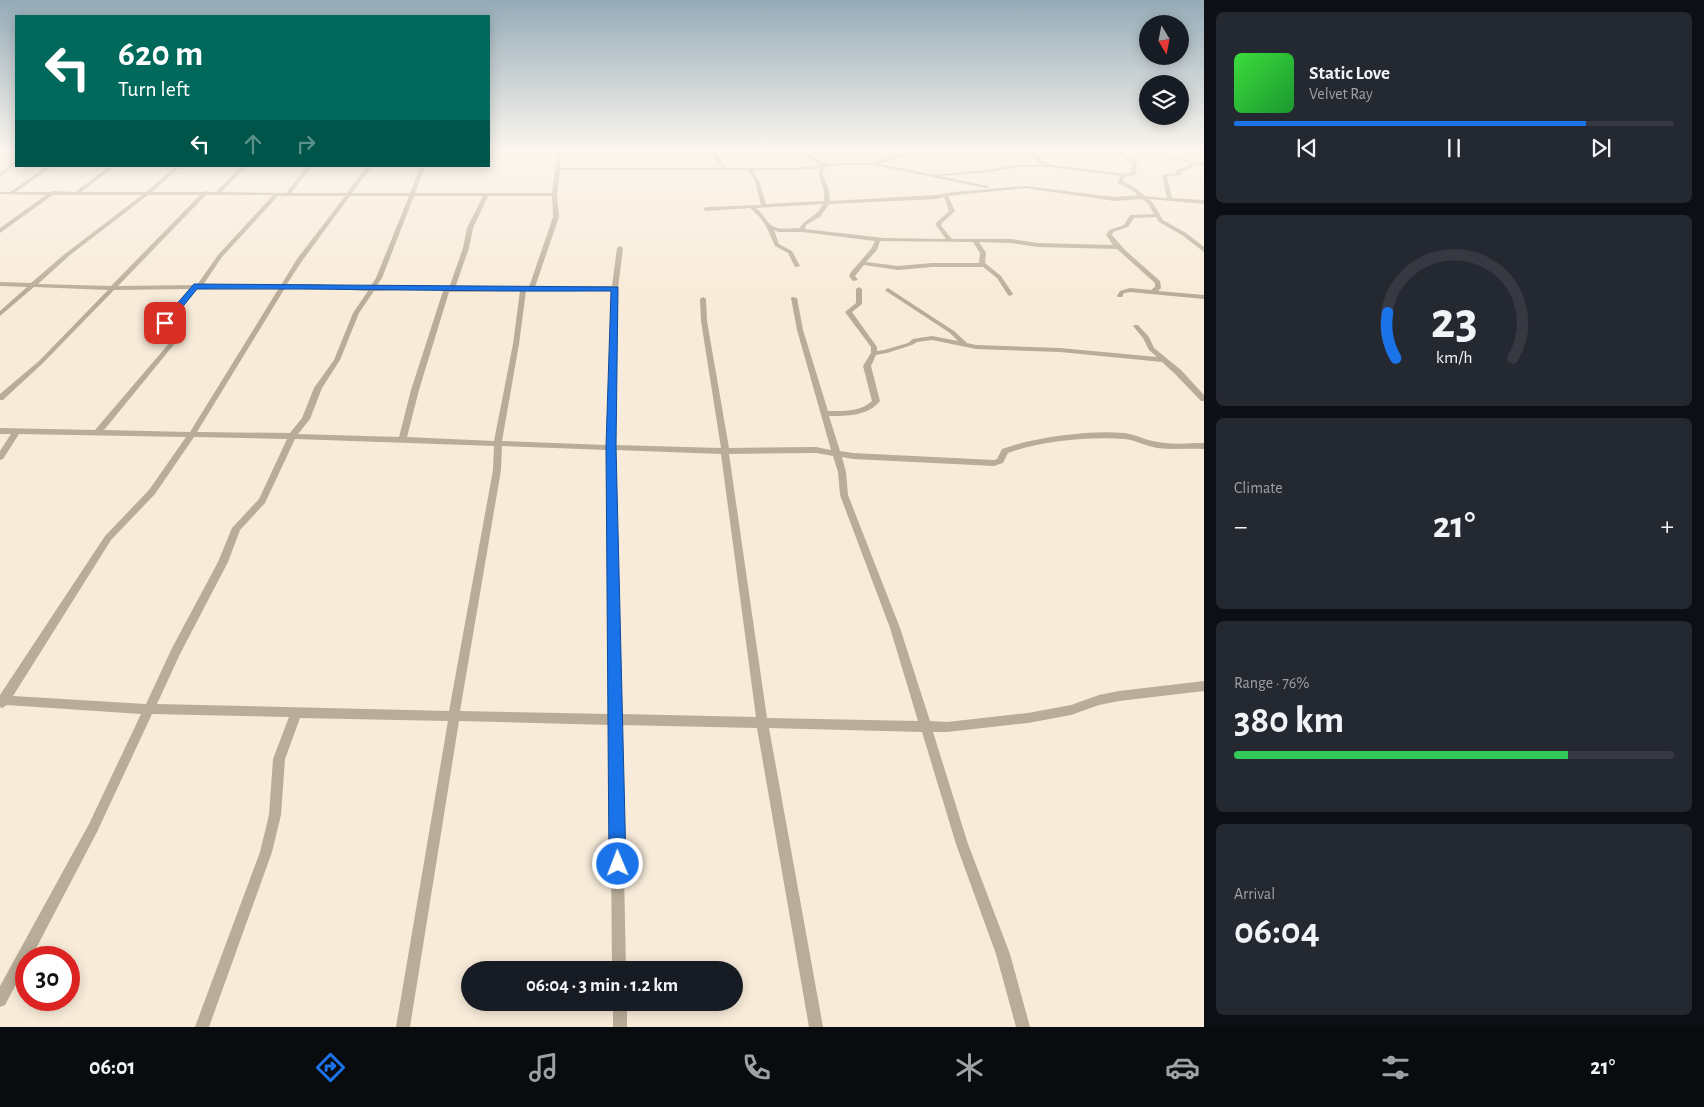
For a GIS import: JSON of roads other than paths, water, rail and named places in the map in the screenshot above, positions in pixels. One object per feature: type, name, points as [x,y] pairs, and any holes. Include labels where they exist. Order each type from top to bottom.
[{"type":"street","points":[[0,232],[46,198]]},
{"type":"street","points":[[0,314],[68,254],[141,198]]},
{"type":"street","points":[[0,398],[41,362],[200,198]]},
{"type":"street","points":[[156,335],[197,287],[220,256],[273,198]]},
{"type":"street","points":[[1,702],[108,538],[152,492],[191,436],[298,260],[346,198]]},
{"type":"street","points":[[0,1000],[80,853],[176,651],[223,562],[236,528],[262,501],[292,436],[311,410],[318,388],[337,360],[356,313],[379,278],[411,198]]},
{"type":"street","points":[[402,440],[414,390],[449,289],[457,280],[470,228],[485,198]]},
{"type":"street","points":[[403,1027],[454,714],[497,470],[498,443],[516,344],[527,290],[556,217],[554,198]]},
{"type":"street","points":[[762,198],[764,206]]},
{"type":"street","points":[[802,230],[804,224],[817,218],[827,204],[828,198]]},
{"type":"street","points":[[706,209],[907,198]]},
{"type":"street","points":[[947,198],[952,211],[938,224],[938,227],[951,241]]},
{"type":"street","points":[[1106,198],[1130,198]]},
{"type":"street","points":[[1145,198],[1156,210],[1161,221],[1184,234],[1204,250]]},
{"type":"street","points":[[1170,198],[1204,202]]},
{"type":"street","points":[[752,207],[770,228],[778,245],[790,252],[797,266]]},
{"type":"street","points":[[1152,292],[1158,288],[1158,282],[1136,261],[1116,247],[1110,240],[1110,231],[1127,225],[1132,216],[1157,215]]},
{"type":"street","points":[[770,228],[802,230],[878,240],[975,241],[1116,247]]},
{"type":"street","points":[[855,280],[854,272],[874,250],[878,240]]},
{"type":"street","points":[[975,241],[983,253],[982,263],[999,277],[1010,294]]},
{"type":"street","points":[[620,248],[615,288],[611,446],[620,961]]},
{"type":"street","points":[[862,263],[898,268],[932,265],[984,265]]},
{"type":"street","points":[[0,284],[112,288],[282,288],[314,286],[371,289],[426,287],[527,290],[615,288]]},
{"type":"street","points":[[825,414],[858,411],[875,403],[876,395],[867,366],[874,353],[872,344],[864,336],[848,312],[859,304],[859,289]]},
{"type":"street","points":[[888,290],[952,332],[964,343]]},
{"type":"street","points":[[1120,296],[1122,292],[1130,290],[1204,297]]},
{"type":"street","points":[[794,298],[800,330],[842,472],[844,495],[895,628],[962,844],[1003,954],[1023,1027]]},
{"type":"street","points":[[703,299],[704,321],[725,451],[762,722],[816,1027]]},
{"type":"street","points":[[1136,326],[1146,337],[1151,349],[1178,372],[1204,399]]},
{"type":"street","points":[[97,433],[179,336]]},
{"type":"street","points":[[874,353],[885,352],[923,338],[940,338],[976,347],[1060,350],[1163,360]]},
{"type":"street","points":[[0,431],[191,436],[292,436],[725,451],[816,450],[853,456],[994,463],[1000,461],[1005,452],[1017,447],[1045,442],[1102,437],[1124,436],[1159,445],[1204,446]]},
{"type":"street","points":[[0,457],[16,432]]},
{"type":"street","points":[[1,702],[148,709],[454,714],[947,727],[1003,722],[1071,710],[1099,700],[1119,696],[1204,686]]},
{"type":"street","points":[[202,1027],[266,852],[275,815],[279,759],[297,712]]},
{"type":"street","points":[[620,1011],[620,1027]]}]
